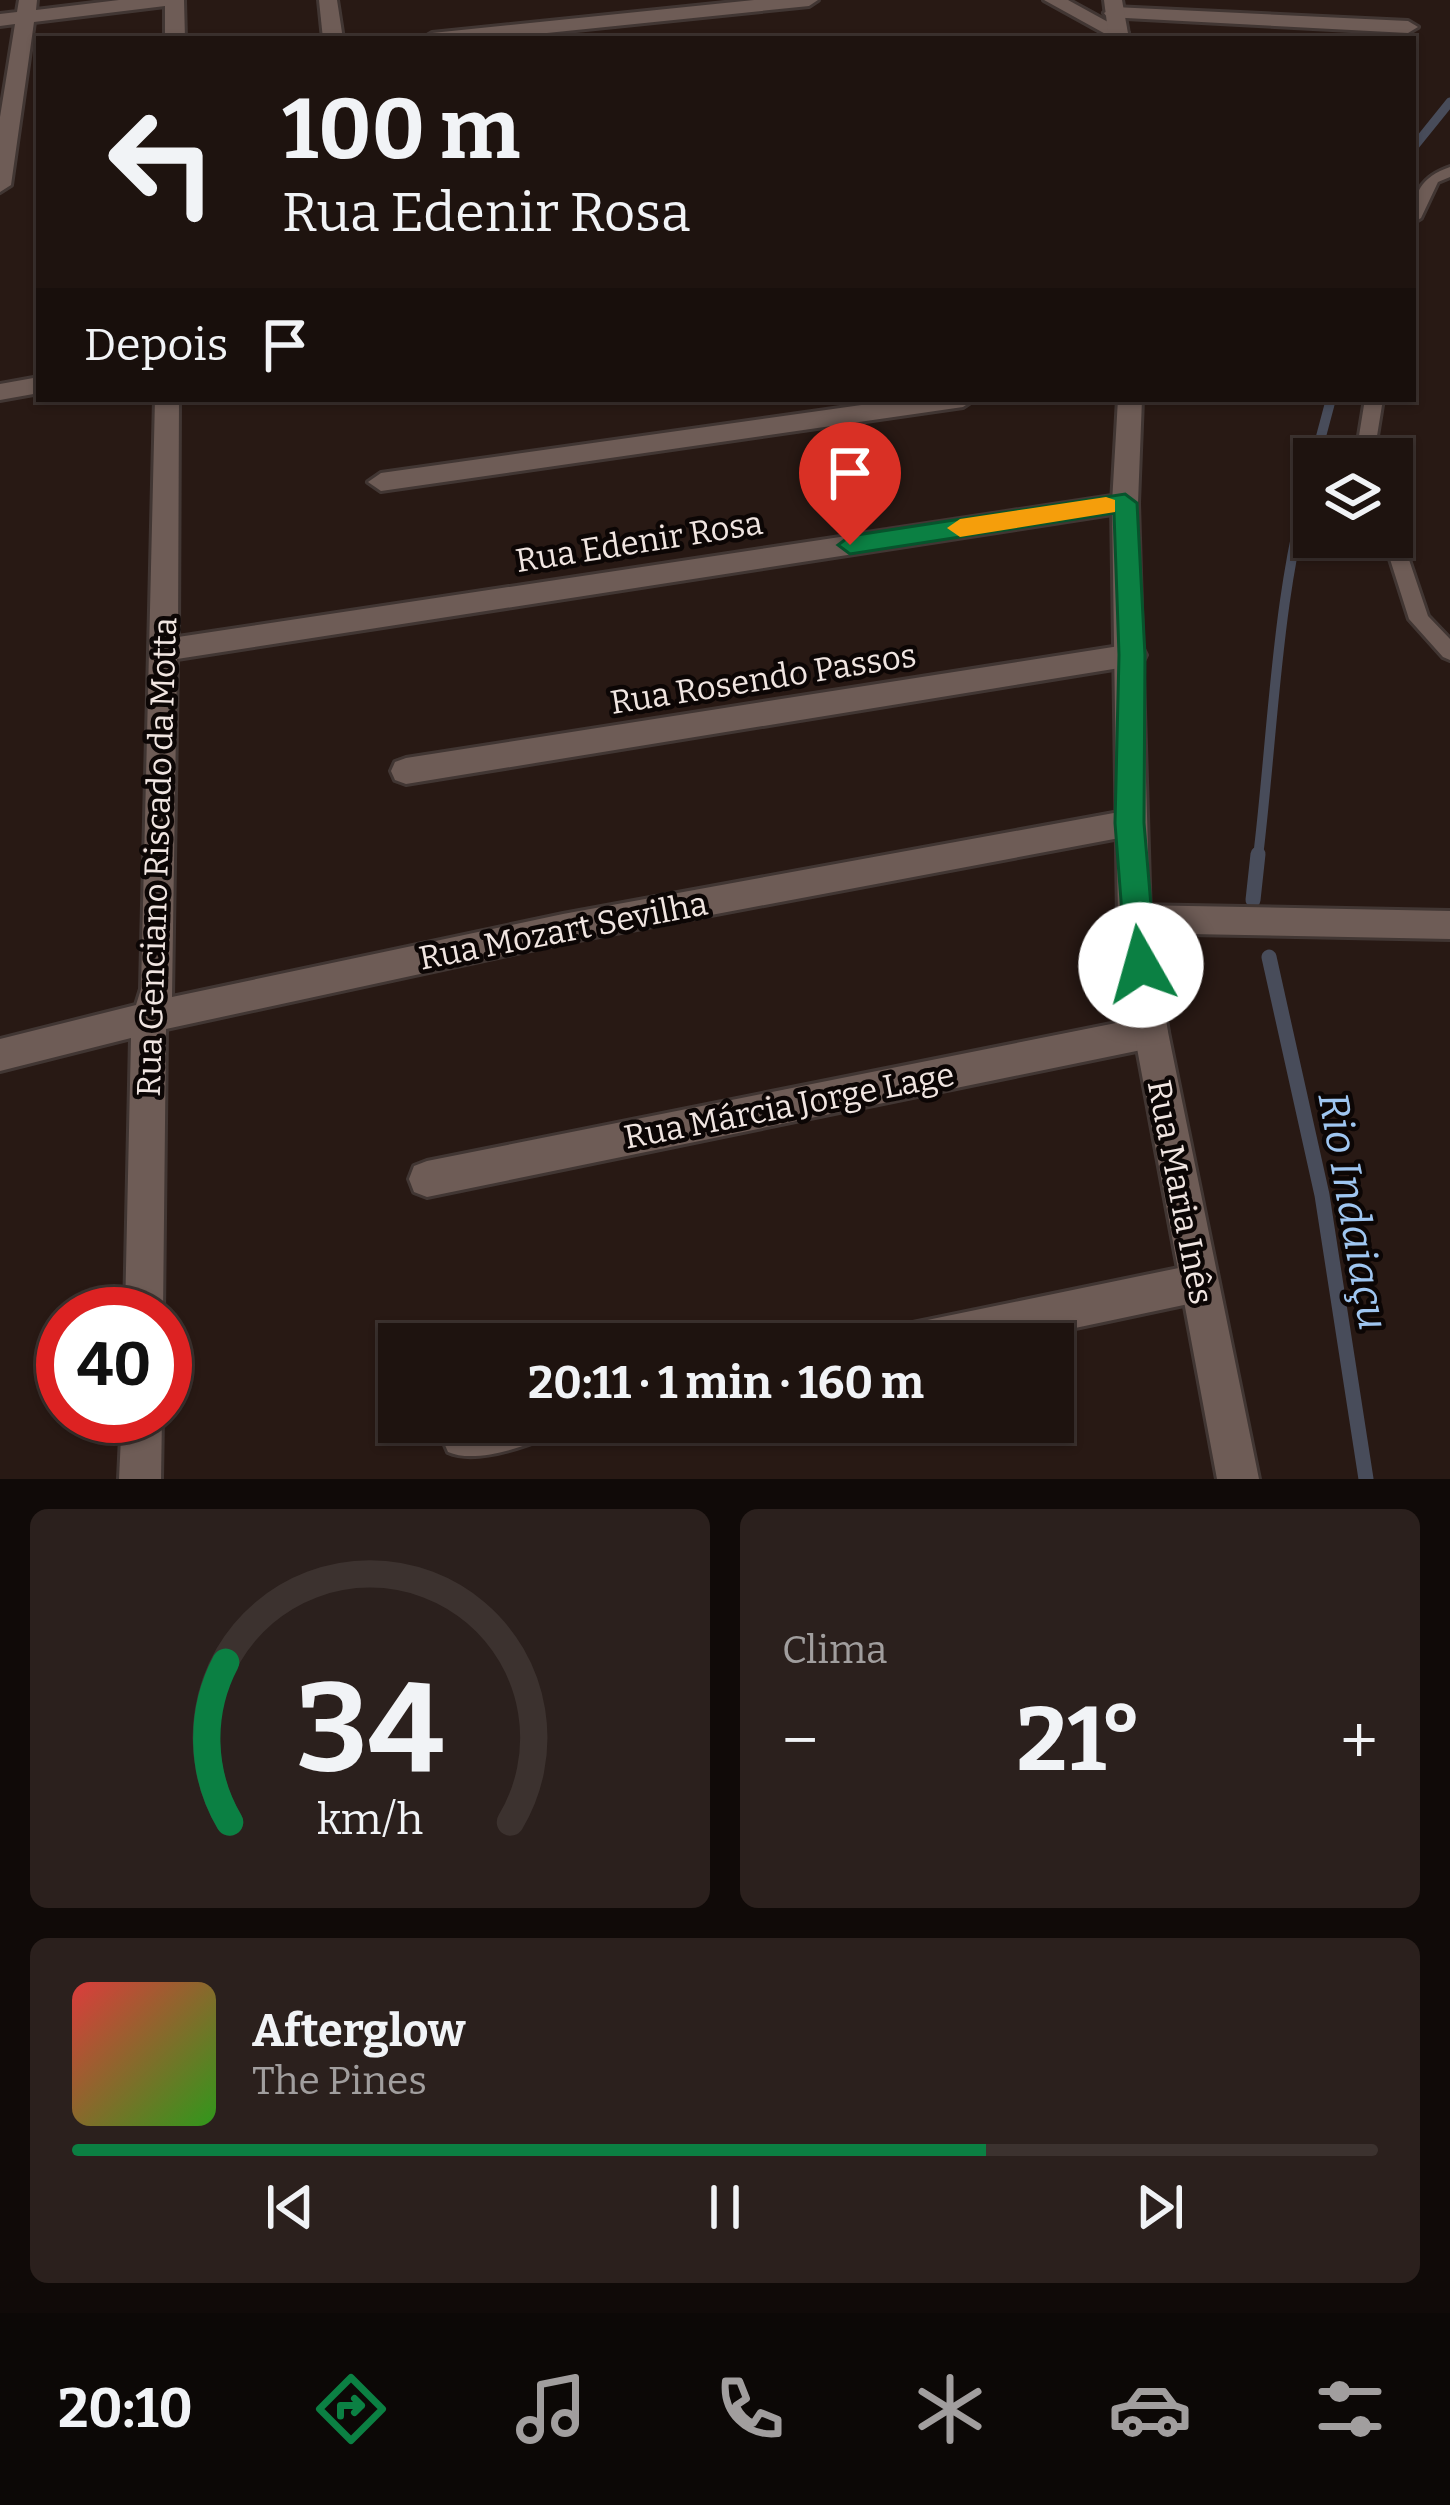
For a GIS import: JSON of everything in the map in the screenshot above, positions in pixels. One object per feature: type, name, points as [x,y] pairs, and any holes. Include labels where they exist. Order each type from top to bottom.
[{"type":"street","points":[[0,20],[26,8],[171,0],[176,36]]},
{"type":"street","points":[[328,0],[333,36]]},
{"type":"street","points":[[461,36],[809,0]]},
{"type":"street","points":[[1053,0],[1116,21],[1408,28]]},
{"type":"street","points":[[0,185],[26,8]]},
{"type":"street","points":[[0,392],[36,386]]},
{"type":"street","name":"Rua Genciano Riscado da Motta","points":[[144,1287],[149,1016],[158,988],[166,402]]},
{"type":"street","points":[[382,482],[942,402]]},
{"type":"street","name":"Rua Maria Inês","points":[[1130,402],[1125,503],[1132,655],[1134,919],[1151,1032],[1238,1479]]},
{"type":"street","name":"Rua Edenir Rosa","points":[[163,650],[1125,503]]},
{"type":"street","name":"Rua Rosendo Passos","points":[[406,771],[1132,655]]},
{"type":"street","name":"Rua Mozart Sevilha","points":[[0,1055],[396,961],[1130,823]]},
{"type":"street","points":[[1134,919],[1450,925]]},
{"type":"street","name":"Rua Márcia Jorge Lage","points":[[427,1179],[1151,1032]]},
{"type":"street","points":[[1008,1323],[1198,1283]]},
{"type":"street","points":[[140,1479],[141,1443]]},
{"type":"lane","points":[[1416,212],[1432,179],[1450,172]]},
{"type":"lane","points":[[1367,438],[1373,402]]},
{"type":"lane","points":[[1399,558],[1420,619],[1450,652]]},
{"type":"waterway","name":"Rio Indaiaçu","points":[[1416,144],[1450,102]]},
{"type":"waterway","name":"Rio Indaiaçu","points":[[1321,438],[1330,402]]},
{"type":"waterway","name":"Rio Indaiaçu","points":[[1258,857],[1293,550]]},
{"type":"waterway","name":"Rio Indaiaçu","points":[[1253,900],[1258,854]]},
{"type":"waterway","name":"Rio Indaiaçu","points":[[1269,957],[1322,1195],[1366,1479]]},
{"type":"slow traffic","points":[[960,528],[1106,506]]},
{"type":"route","points":[[850,545],[1125,503],[1132,655],[1130,823],[1141,965]]}]
